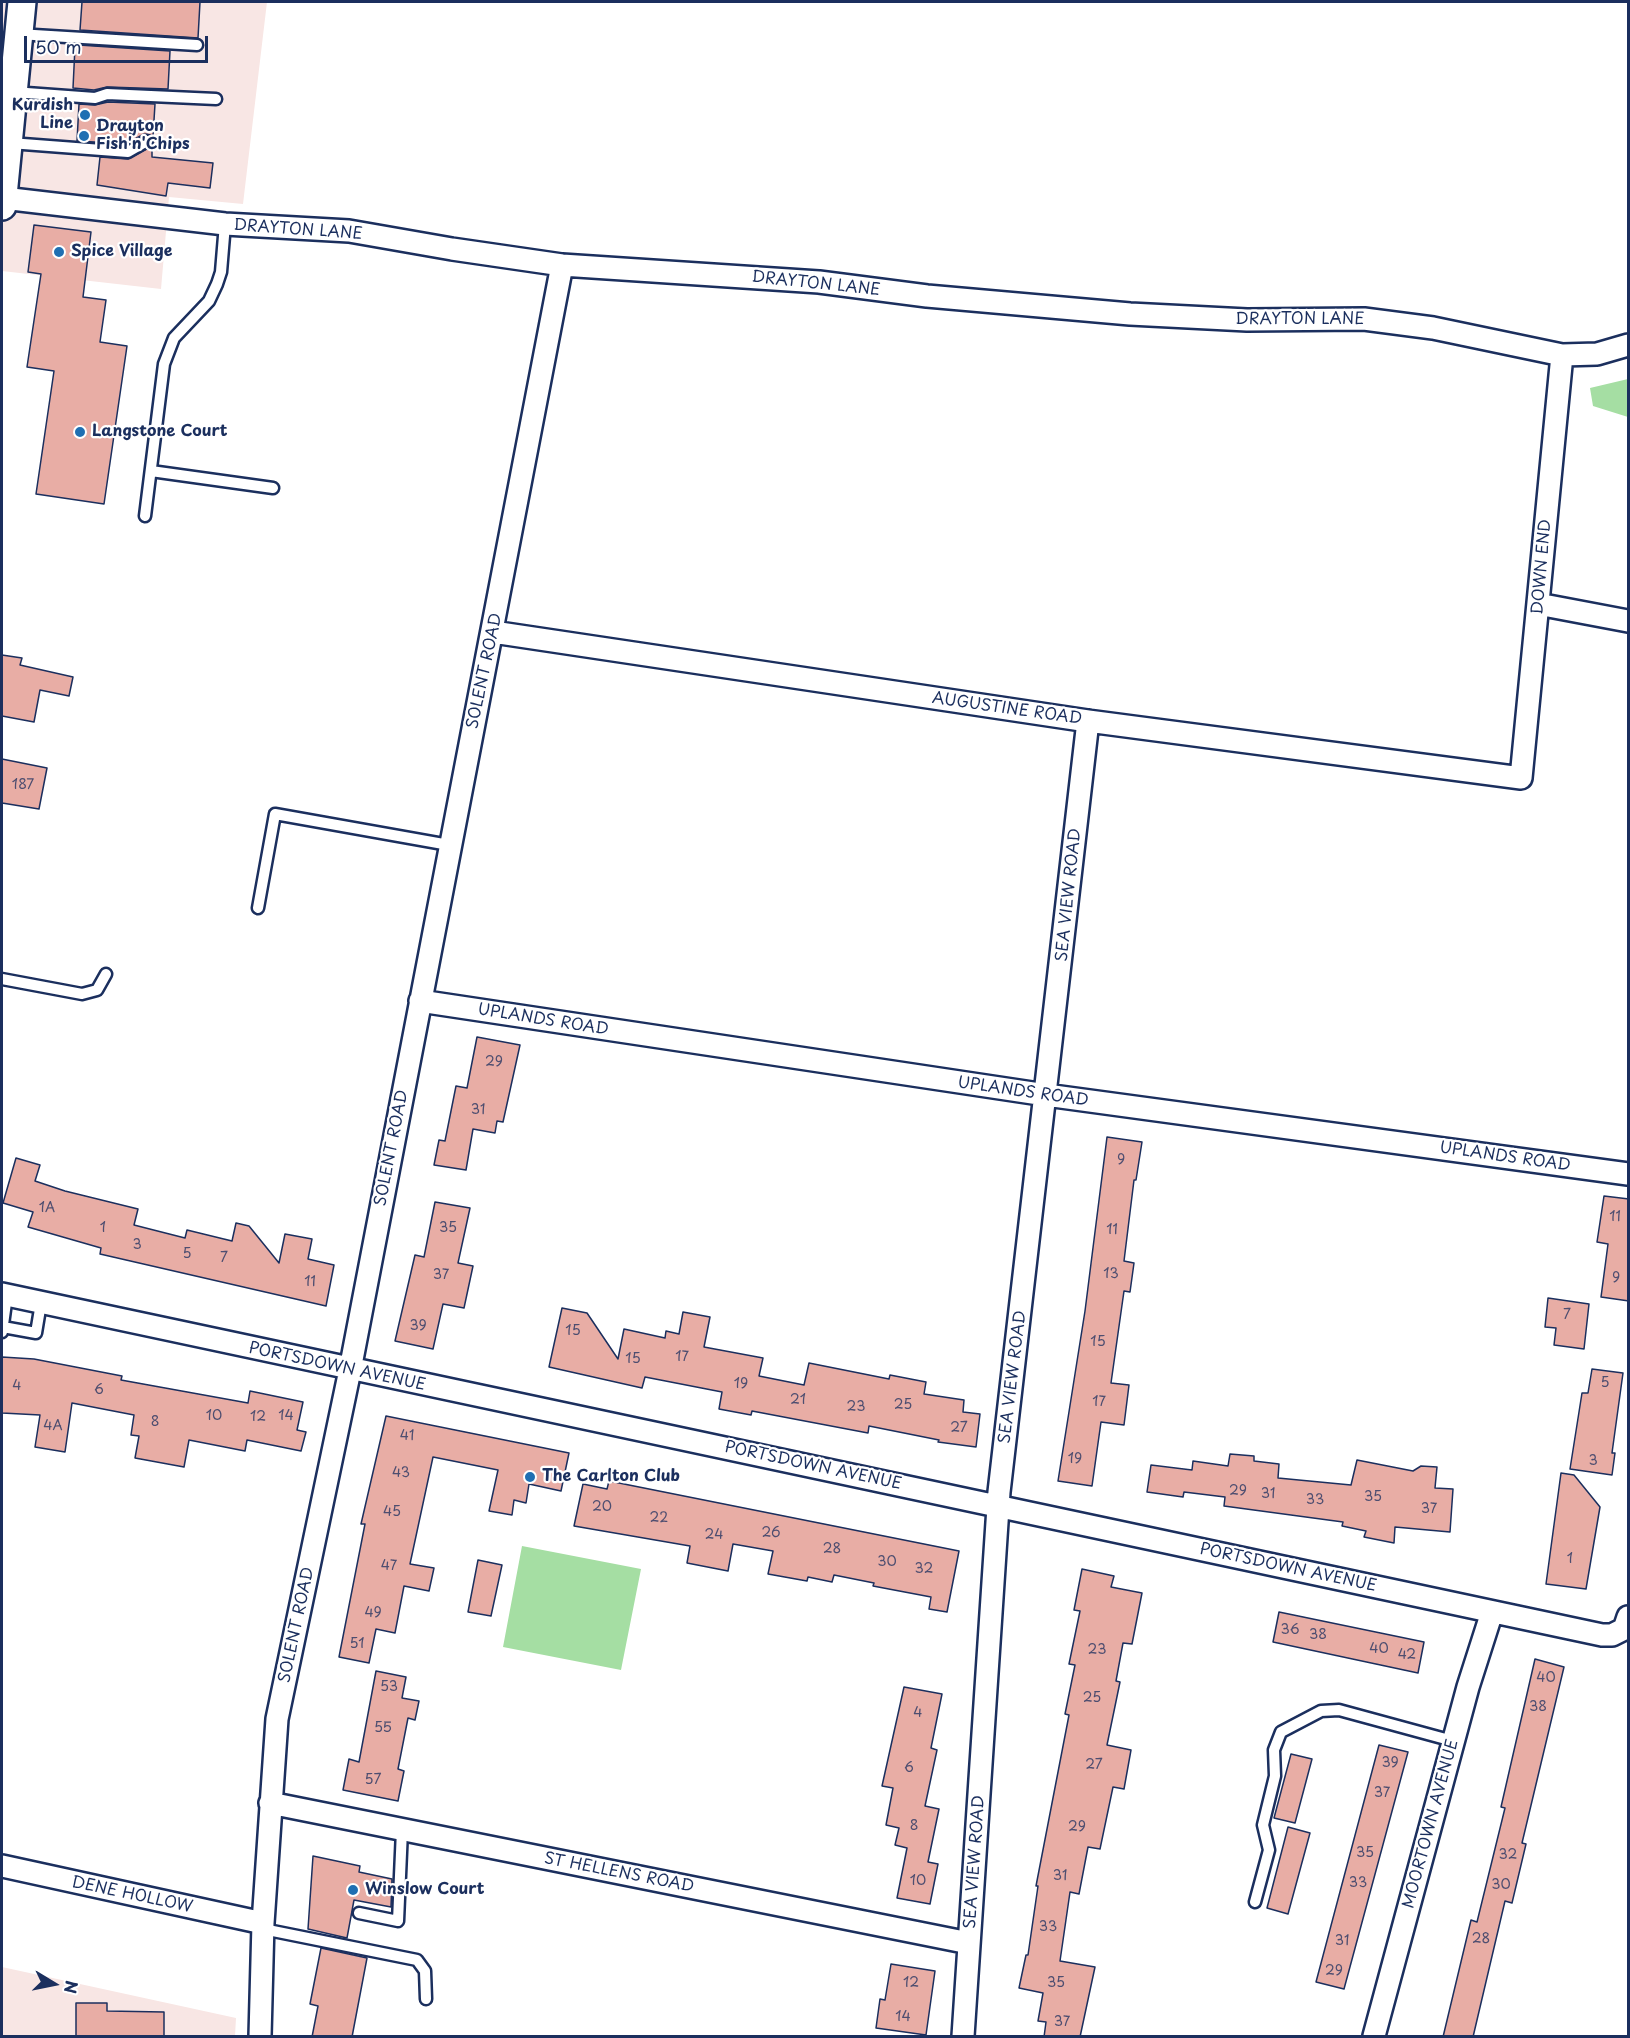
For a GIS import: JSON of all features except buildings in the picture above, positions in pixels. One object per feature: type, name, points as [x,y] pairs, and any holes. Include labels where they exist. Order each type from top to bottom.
[{"type":"street","points":[[2,202],[12,92],[15,19]]},
{"type":"street","name":"DRAYTON LANE","points":[[2,202],[225,225],[349,231],[562,265],[819,282],[927,296],[1130,314],[1247,320],[1365,319],[1433,328],[1562,355],[1597,354],[1629,345]]},
{"type":"street","name":"SOLENT ROAD","points":[[260,2037],[263,1926],[270,1803],[278,1719],[350,1370],[562,265]]},
{"type":"street","name":"DOWN END","points":[[1521,778],[1562,355]]},
{"type":"street","points":[[1538,604],[1629,621]]},
{"type":"street","name":"AUGUSTINE ROAD","points":[[493,632],[1088,721],[1521,778]]},
{"type":"street","name":"SEA VIEW ROAD","points":[[963,2037],[998,1505],[1088,721]]},
{"type":"street","name":"UPLANDS ROAD","points":[[420,1001],[1046,1095],[1629,1174]]},
{"type":"street","name":"PORTSDOWN AVENUE","points":[[4,1294],[350,1370],[998,1505],[1602,1635],[1612,1635],[1626,1623]]},
{"type":"street","name":"MOORTOWN AVENUE","points":[[1374,2037],[1453,1741],[1492,1612]]},
{"type":"street","name":"ST HELLENS ROAD","points":[[270,1803],[969,1943]]},
{"type":"street","name":"DENE HOLLOW","points":[[2,1866],[263,1926]]},
{"type":"lane","points":[[15,19],[197,45]]},
{"type":"lane","points":[[12,92],[95,98],[107,94],[216,99]]},
{"type":"lane","points":[[8,143],[128,152],[147,141]]},
{"type":"lane","points":[[145,516],[164,364],[174,338],[209,301],[221,272],[225,225]]},
{"type":"lane","points":[[151,471],[273,488]]},
{"type":"lane","points":[[258,908],[275,814],[449,845]]},
{"type":"lane","points":[[2,979],[82,994],[97,990],[106,974]]},
{"type":"lane","points":[[4,1294],[2,1330],[36,1333],[41,1303]]},
{"type":"lane","points":[[1254,1902],[1269,1850],[1263,1825],[1275,1776],[1274,1750],[1281,1732],[1321,1710],[1339,1710],[1453,1741]]},
{"type":"lane","points":[[359,1913],[398,1921],[402,1830]]},
{"type":"lane","points":[[263,1926],[417,1960],[426,1971],[426,1999]]},
{"type":"shaded area","points":[[2,2],[267,2],[243,204],[169,197],[161,289],[2,271]]},
{"type":"shaded area","points":[[2,1967],[236,2018],[235,2036],[2,2036]]},
{"type":"green space","points":[[1628,379],[1628,417],[1593,406],[1590,388]]},
{"type":"green space","points":[[522,1546],[641,1569],[621,1670],[503,1647]]},
{"type":"place","name":"Kurdish Line","points":[[85,115]]},
{"type":"place","name":"Drayton Fish'n'Chips","points":[[84,136]]},
{"type":"place","name":"Spice Village","points":[[59,252]]},
{"type":"place","name":"Langstone Court","points":[[80,432]]},
{"type":"place","name":"The Carlton Club","points":[[530,1477]]},
{"type":"place","name":"Winslow Court","points":[[353,1890]]}]
